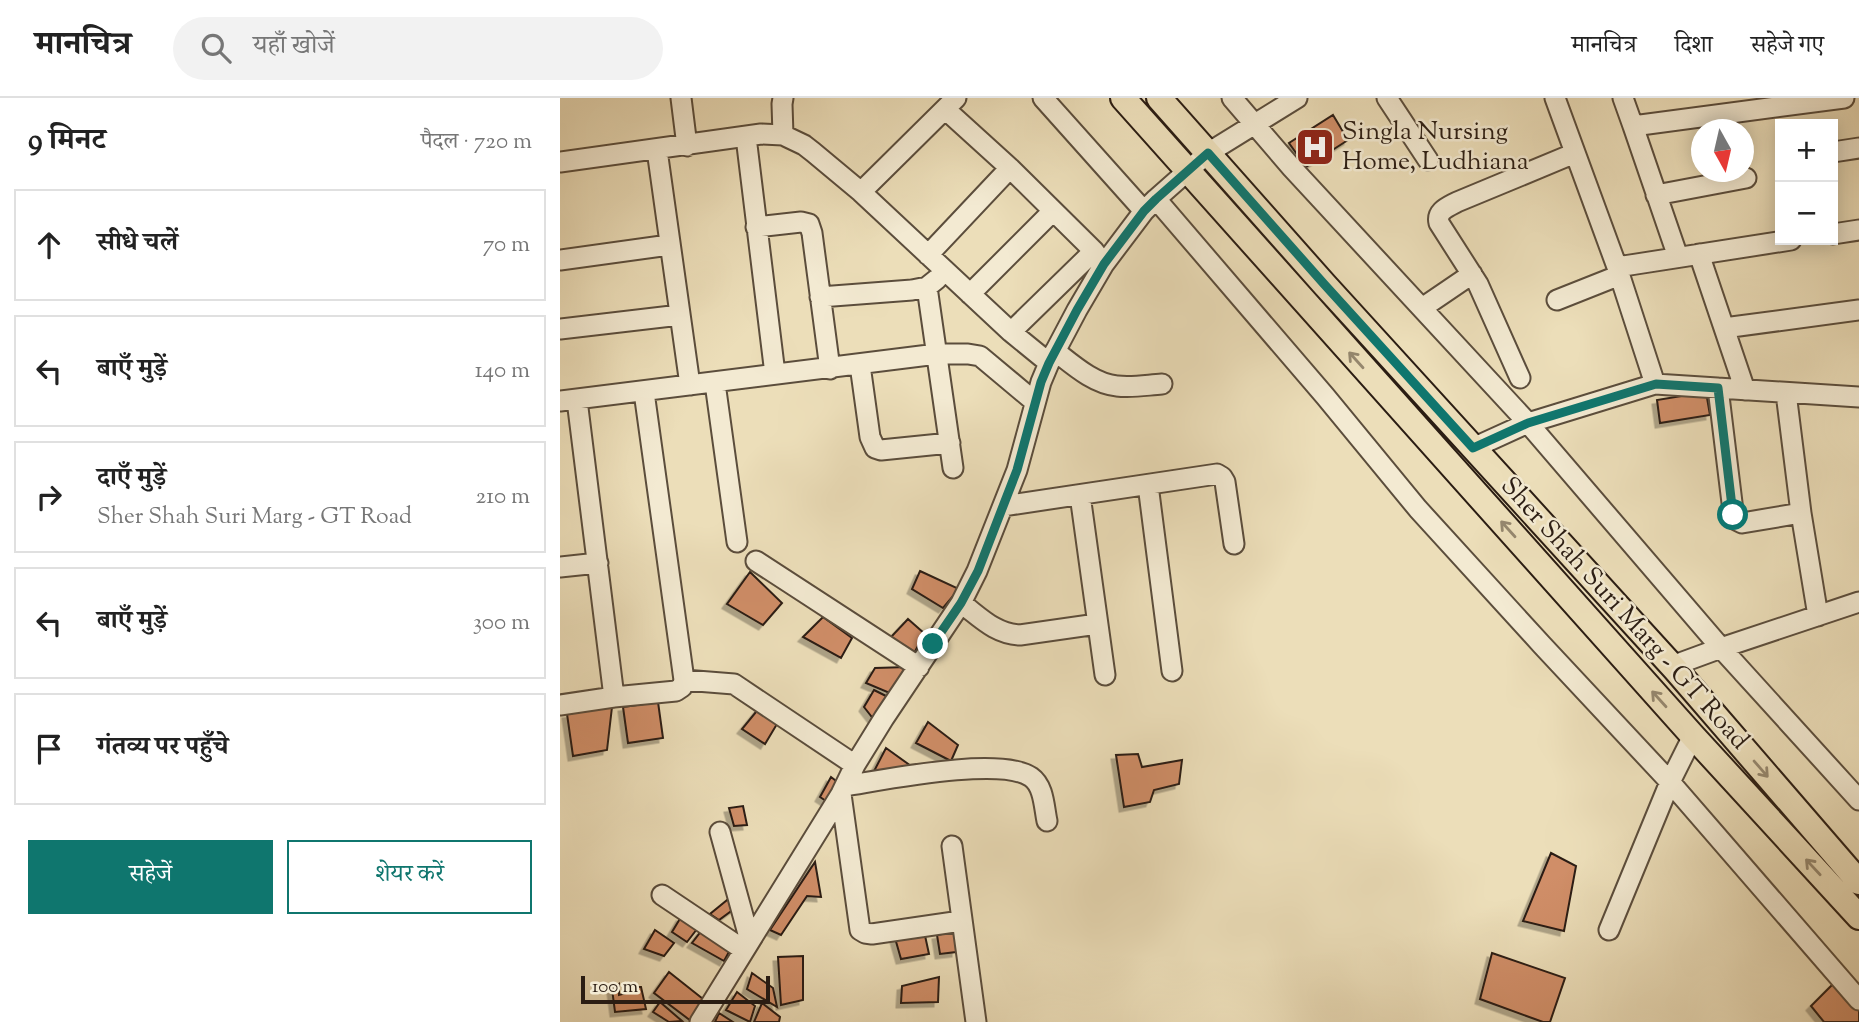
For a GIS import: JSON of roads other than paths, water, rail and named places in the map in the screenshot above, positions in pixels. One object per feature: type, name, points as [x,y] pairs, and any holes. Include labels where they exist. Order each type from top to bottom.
[{"type":"main road","name":"Sher Shah Suri Marg - GT Road","points":[[1123,98],[1693,736],[1859,917]]},
{"type":"main road","name":"Sher Shah Suri Marg - GT Road","points":[[1159,98],[1324,284],[1672,666],[1859,882]]},
{"type":"street","points":[[681,98],[687,146]]},
{"type":"street","points":[[783,98],[783,135]]},
{"type":"street","points":[[1043,98],[1150,205],[1325,396],[1418,509],[1670,782],[1859,1000]]},
{"type":"street","points":[[1231,98],[1528,423],[1721,648],[1859,800]]},
{"type":"street","points":[[1012,332],[1099,257],[1150,205],[1208,153],[1297,98]]},
{"type":"street","points":[[1387,98],[1428,160]]},
{"type":"street","points":[[1555,98],[1656,384]]},
{"type":"street","points":[[1623,98],[1678,257]]},
{"type":"street","points":[[1633,126],[1782,102],[1844,98]]},
{"type":"street","points":[[861,191],[950,103],[1099,257]]},
{"type":"street","points":[[560,162],[746,137],[783,135],[804,145],[861,191],[1012,332],[1052,357],[1114,386],[1162,384]]},
{"type":"street","points":[[746,137],[775,374]]},
{"type":"street","points":[[1838,151],[1859,148]]},
{"type":"street","points":[[657,150],[690,385]]},
{"type":"street","points":[[1520,378],[1472,274],[1439,223],[1439,214],[1457,202],[1575,153]]},
{"type":"street","points":[[928,256],[1010,168]]},
{"type":"street","points":[[1656,195],[1725,182]]},
{"type":"street","points":[[970,294],[1053,211]]},
{"type":"street","points":[[756,227],[801,222],[809,224],[830,369]]},
{"type":"street","points":[[1838,232],[1859,230]]},
{"type":"street","points":[[1558,300],[1618,271],[1678,257],[1775,242]]},
{"type":"street","points":[[560,260],[669,245]]},
{"type":"street","points":[[1699,254],[1745,390]]},
{"type":"street","points":[[699,1022],[843,790],[855,765],[961,603],[978,571],[1017,470],[1035,402],[1052,357],[1077,310],[1099,257]]},
{"type":"street","points":[[820,297],[912,290],[928,286],[945,270]]},
{"type":"street","points":[[1422,308],[1472,274]]},
{"type":"street","points":[[928,286],[953,468]]},
{"type":"street","points":[[1724,328],[1859,310]]},
{"type":"street","points":[[560,329],[680,315]]},
{"type":"street","points":[[614,697],[598,563],[568,401],[937,354],[968,354],[980,356],[1035,402]]},
{"type":"street","points":[[860,365],[870,437],[875,448],[881,450],[950,443]]},
{"type":"street","points":[[715,383],[737,542]]},
{"type":"street","points":[[1473,448],[1528,423],[1656,384],[1859,397]]},
{"type":"street","points":[[1718,388],[1734,519],[1742,523],[1801,513]]},
{"type":"street","points":[[560,705],[676,691],[682,687],[684,680],[645,392]]},
{"type":"street","points":[[1786,393],[1801,513],[1818,616]]},
{"type":"street","points":[[1003,506],[1217,474],[1225,482],[1234,544]]},
{"type":"street","points":[[1148,485],[1172,671]]},
{"type":"street","points":[[1080,495],[1105,675]]},
{"type":"street","points":[[757,561],[919,667]]},
{"type":"street","points":[[560,567],[598,563]]},
{"type":"street","points":[[1672,666],[1859,602]]},
{"type":"street","points":[[961,603],[999,632],[1009,635],[1097,624]]},
{"type":"street","points":[[684,680],[734,684],[855,765]]},
{"type":"street","points":[[1609,930],[1670,782],[1693,736]]},
{"type":"street","points":[[843,790],[937,773],[1000,768],[1032,777],[1040,786],[1047,821]]},
{"type":"street","points":[[843,790],[860,930],[872,934],[961,921]]},
{"type":"street","points":[[720,832],[747,945]]},
{"type":"street","points":[[952,846],[976,1022]]},
{"type":"street","points":[[662,895],[747,945]]},
{"type":"place","name":"Singla Nursing Home, Ludhiana","points":[[1315,147]]}]
